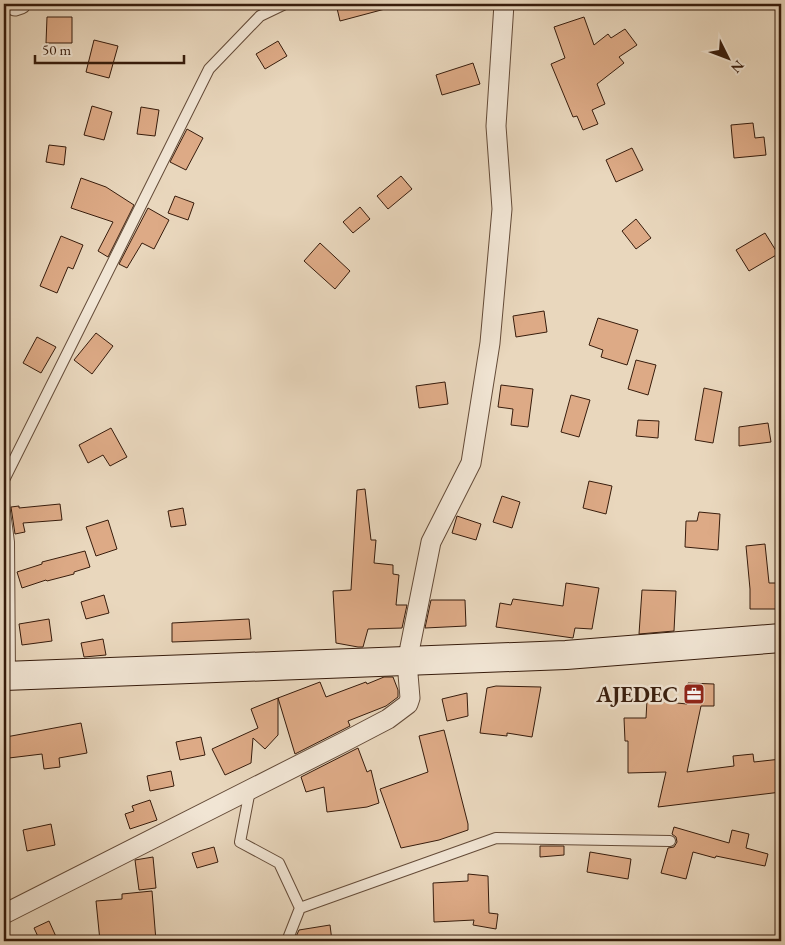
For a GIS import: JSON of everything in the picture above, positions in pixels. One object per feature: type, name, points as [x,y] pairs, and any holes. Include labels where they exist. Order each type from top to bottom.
[{"type":"main road","points":[[7,676],[566,655],[781,638]]},
{"type":"street","points":[[4,914],[379,724],[408,704],[410,698],[407,662],[431,542],[471,463],[490,342],[502,209],[496,126],[504,4]]},
{"type":"lane","points":[[4,480],[209,70],[260,16],[285,4]]},
{"type":"lane","points":[[4,504],[9,542],[7,676]]},
{"type":"lane","points":[[250,790],[240,842],[279,863],[300,908],[287,941]]},
{"type":"lane","points":[[300,908],[496,838],[670,841]]},
{"type":"building","points":[[336,4],[385,4],[385,9],[340,21]]},
{"type":"building","points":[[47,17],[72,17],[72,43],[46,43]]},
{"type":"building","points":[[584,17],[594,45],[608,34],[611,38],[625,29],[637,45],[619,57],[624,63],[597,84],[605,104],[592,110],[598,124],[583,130],[577,116],[573,117],[551,64],[565,58],[554,27]]},
{"type":"building","points":[[94,40],[118,46],[109,78],[86,72]]},
{"type":"building","points":[[278,41],[287,56],[265,69],[256,54]]},
{"type":"building","points":[[473,63],[480,84],[442,95],[436,75]]},
{"type":"building","points":[[92,106],[112,112],[104,140],[84,135]]},
{"type":"building","points":[[141,107],[159,110],[155,136],[137,134]]},
{"type":"building","points":[[753,123],[755,138],[764,137],[766,155],[734,158],[731,125]]},
{"type":"building","points":[[187,129],[203,138],[186,170],[170,162]]},
{"type":"building","points":[[49,145],[66,147],[64,165],[46,162]]},
{"type":"building","points":[[632,148],[643,170],[616,182],[606,160]]},
{"type":"building","points":[[401,176],[412,189],[388,209],[377,196]]},
{"type":"building","points":[[81,178],[106,187],[134,205],[108,257],[98,251],[113,222],[71,208]]},
{"type":"building","points":[[175,196],[194,203],[188,220],[168,213]]},
{"type":"building","points":[[360,207],[370,219],[353,233],[343,222]]},
{"type":"building","points":[[148,208],[169,220],[154,249],[142,243],[127,268],[119,264]]},
{"type":"building","points":[[636,219],[651,238],[636,249],[622,231]]},
{"type":"building","points":[[765,233],[778,254],[749,271],[736,250]]},
{"type":"building","points":[[61,236],[83,245],[73,269],[68,267],[57,293],[40,286]]},
{"type":"building","points":[[320,243],[350,271],[335,289],[304,261]]},
{"type":"building","points":[[544,311],[547,332],[516,337],[513,316]]},
{"type":"building","points":[[598,318],[638,330],[627,365],[601,357],[603,350],[589,345]]},
{"type":"building","points":[[96,333],[113,346],[92,374],[74,360]]},
{"type":"building","points":[[37,337],[56,347],[41,373],[23,363]]},
{"type":"building","points":[[636,360],[656,365],[648,395],[628,389]]},
{"type":"building","points":[[445,382],[448,404],[419,408],[416,386]]},
{"type":"building","points":[[501,385],[533,389],[528,427],[511,425],[513,409],[498,407]]},
{"type":"building","points":[[704,388],[722,392],[713,443],[695,440]]},
{"type":"building","points":[[571,395],[590,400],[579,437],[561,432]]},
{"type":"building","points":[[638,420],[659,421],[658,438],[636,436]]},
{"type":"building","points":[[768,423],[771,442],[739,446],[739,427]]},
{"type":"building","points":[[111,428],[127,457],[110,466],[103,455],[88,463],[79,445]]},
{"type":"building","points":[[589,481],[612,486],[606,514],[583,508]]},
{"type":"building","points":[[365,489],[371,540],[376,540],[374,563],[393,565],[393,574],[399,575],[396,605],[407,605],[402,628],[368,629],[363,647],[358,647],[336,643],[333,591],[351,590],[357,490]]},
{"type":"building","points":[[502,496],[520,502],[512,528],[493,522]]},
{"type":"building","points":[[60,504],[62,520],[23,523],[25,532],[15,534],[11,507]]},
{"type":"building","points":[[183,508],[186,525],[171,527],[168,511]]},
{"type":"building","points":[[699,512],[720,514],[718,550],[685,547],[686,521],[697,521]]},
{"type":"building","points":[[457,516],[481,524],[476,540],[452,533]]},
{"type":"building","points":[[108,520],[117,549],[96,556],[86,527]]},
{"type":"building","points":[[765,544],[769,583],[781,583],[781,609],[750,609],[746,546]]},
{"type":"building","points":[[85,551],[90,567],[74,572],[74,574],[22,588],[17,572],[42,564],[42,562]]},
{"type":"building","points":[[566,583],[599,588],[592,629],[575,628],[573,638],[496,627],[500,603],[511,605],[513,599],[563,606]]},
{"type":"building","points":[[642,590],[676,591],[674,631],[639,634]]},
{"type":"building","points":[[104,595],[109,613],[86,619],[81,602]]},
{"type":"building","points":[[431,600],[465,600],[466,626],[425,628]]},
{"type":"building","points":[[49,619],[52,641],[22,645],[19,624]]},
{"type":"building","points":[[249,619],[251,639],[172,642],[172,623]]},
{"type":"building","points":[[103,639],[106,655],[84,657],[81,643]]},
{"type":"building","points":[[384,677],[393,677],[398,690],[398,697],[386,706],[348,721],[350,726],[295,754],[278,698],[320,682],[326,697]]},
{"type":"building","points":[[688,683],[714,684],[714,706],[701,706],[687,772],[734,766],[733,756],[753,754],[754,762],[781,759],[781,792],[658,807],[666,772],[628,773],[628,741],[625,741],[624,718],[646,718],[647,700],[687,704]]},
{"type":"building","points":[[496,686],[541,687],[532,737],[507,733],[507,736],[480,733],[487,688]]},
{"type":"building","points":[[467,693],[468,716],[447,721],[442,699]]},
{"type":"building","points":[[278,698],[278,735],[265,749],[253,738],[251,763],[225,775],[212,749],[258,728],[251,709]]},
{"type":"building","points":[[81,723],[87,753],[59,758],[60,767],[44,769],[42,754],[9,758],[6,737]]},
{"type":"building","points":[[444,730],[468,830],[439,840],[401,848],[380,789],[428,772],[419,736]]},
{"type":"building","points":[[201,737],[205,755],[180,760],[176,742]]},
{"type":"building","points":[[358,748],[367,772],[371,770],[379,803],[367,807],[327,812],[324,787],[306,792],[301,777]]},
{"type":"building","points":[[171,771],[174,786],[150,791],[147,776]]},
{"type":"building","points":[[150,800],[157,820],[130,829],[125,814],[134,811],[132,806]]},
{"type":"building","points":[[51,824],[55,845],[27,851],[23,830]]},
{"type":"building","points":[[674,827],[729,843],[732,830],[749,834],[746,848],[768,854],[765,866],[716,856],[715,858],[693,852],[686,879],[661,873],[668,848],[674,847],[677,842],[676,837],[672,834]]},
{"type":"building","points":[[540,846],[564,846],[564,855],[540,857]]},
{"type":"building","points":[[214,847],[218,862],[197,868],[192,853]]},
{"type":"building","points":[[590,852],[631,859],[628,879],[587,872]]},
{"type":"building","points":[[153,857],[156,888],[139,890],[135,860]]},
{"type":"building","points":[[468,874],[488,876],[489,913],[498,914],[496,929],[473,925],[474,920],[434,922],[433,883],[468,881]]},
{"type":"building","points":[[152,891],[156,941],[100,941],[96,901],[122,899],[122,894]]},
{"type":"building","points":[[49,921],[58,941],[40,941],[34,928]]},
{"type":"building","points":[[330,925],[332,941],[294,941],[299,930]]},
{"type":"place","name":"AJEDEC","points":[[694,694]]}]
